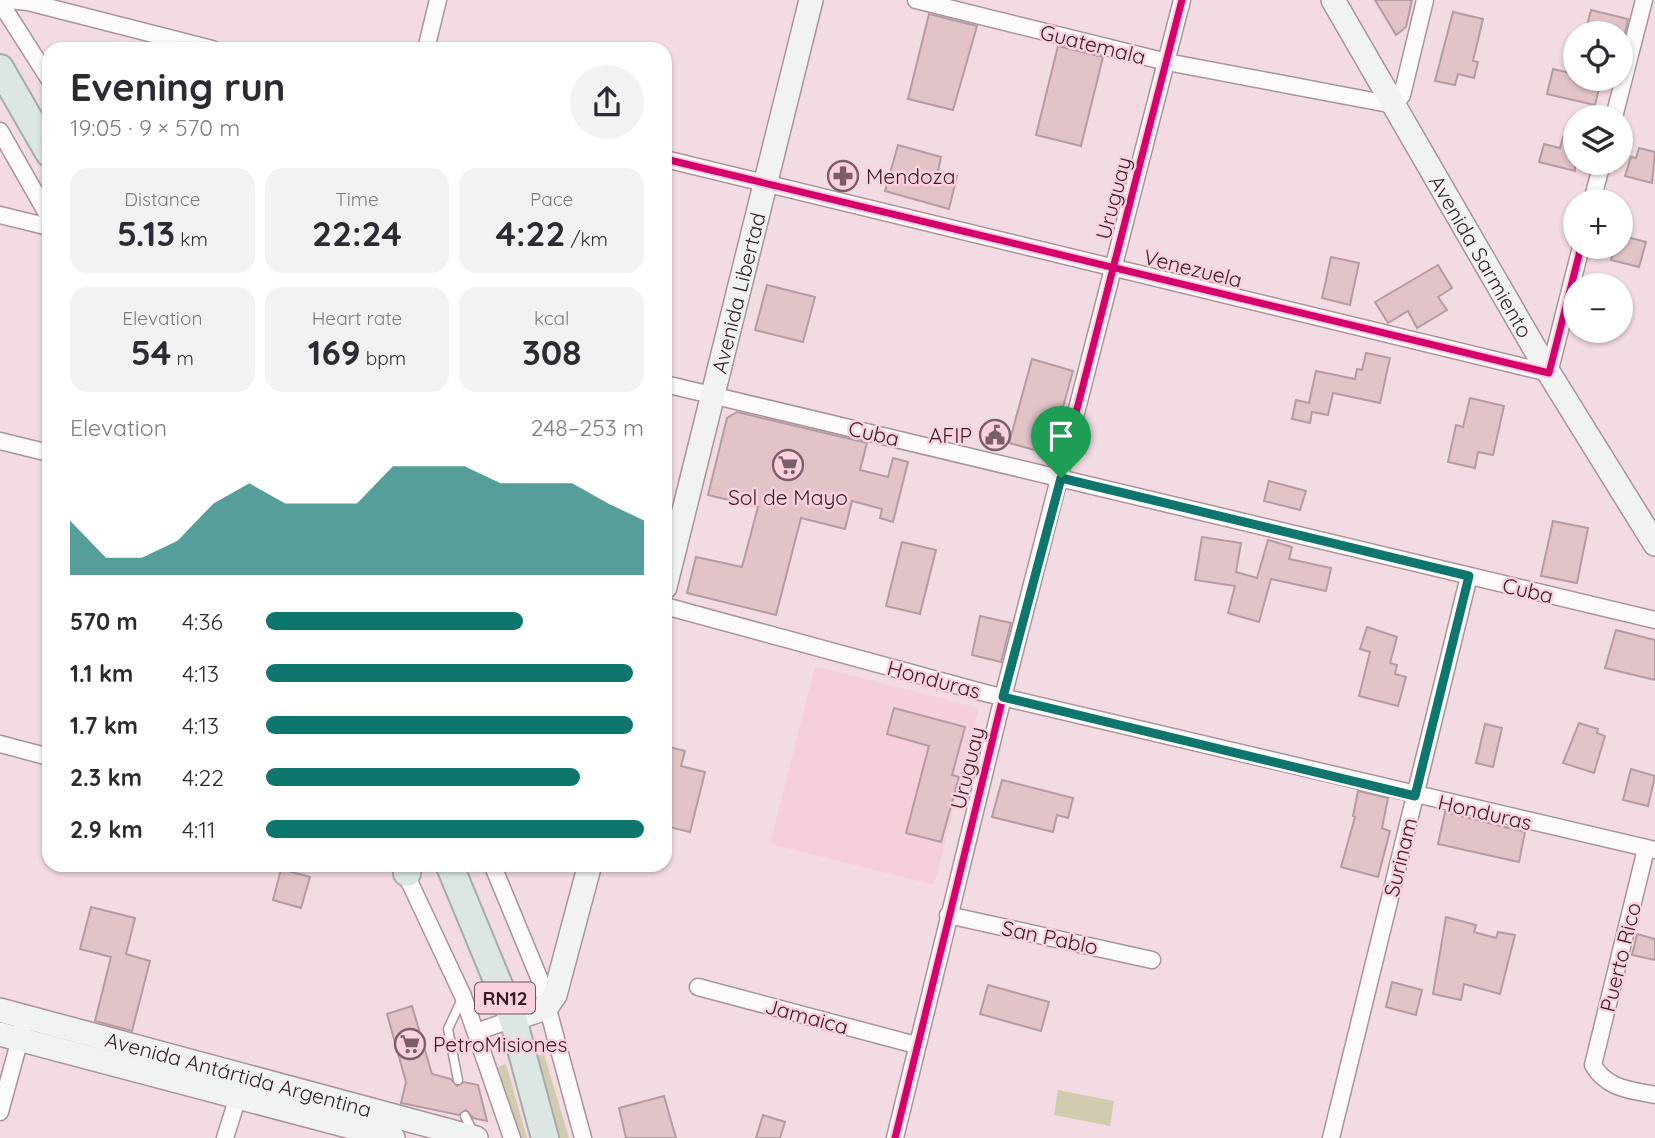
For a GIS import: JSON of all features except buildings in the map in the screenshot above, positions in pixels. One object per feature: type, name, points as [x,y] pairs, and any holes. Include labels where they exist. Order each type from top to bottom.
[{"type":"highway","points":[[0,68],[42,141]]},
{"type":"highway","name":"RN12","points":[[453,872],[513,1019],[545,1138]]},
{"type":"main road","name":"Avenida Libertad","points":[[672,559],[811,0]]},
{"type":"main road","name":"Avenida Sarmiento","points":[[1333,0],[1549,373],[1655,544]]},
{"type":"main road","points":[[513,1019],[545,1008],[555,995],[588,872]]},
{"type":"main road","name":"Avenida Antártida Argentina","points":[[0,1010],[241,1086],[393,1138]]},
{"type":"main road","name":"Avenida Antártida Argentina","points":[[10,1037],[476,1138]]},
{"type":"street","points":[[9,0],[28,2],[185,42]]},
{"type":"street","points":[[428,42],[438,0]]},
{"type":"street","name":"Guatemala","points":[[916,0],[1167,62],[1394,105]]},
{"type":"street","name":"Uruguay","points":[[895,1138],[948,915],[1182,0]]},
{"type":"street","points":[[1394,105],[1402,95],[1425,0]]},
{"type":"street","points":[[1617,105],[1644,0]]},
{"type":"street","points":[[0,2],[42,68]]},
{"type":"street","points":[[0,131],[42,205]]},
{"type":"street","name":"Venezuela","points":[[672,161],[1549,373]]},
{"type":"street","points":[[0,215],[42,225]]},
{"type":"street","points":[[1549,373],[1578,259]]},
{"type":"street","name":"Cuba","points":[[672,386],[1655,620]]},
{"type":"street","points":[[0,441],[42,451]]},
{"type":"street","name":"Surinam","points":[[1331,1138],[1469,576]]},
{"type":"street","name":"Honduras","points":[[672,608],[1003,697],[1415,796],[1651,849]]},
{"type":"street","points":[[0,744],[42,755]]},
{"type":"street","name":"Puerto Rico","points":[[1651,849],[1593,1065],[1600,1077],[1615,1087],[1655,1096]]},
{"type":"street","points":[[407,872],[463,996],[512,1138]]},
{"type":"street","points":[[495,872],[540,980],[545,1008],[583,1138]]},
{"type":"street","name":"San Pablo","points":[[948,915],[1152,960]]},
{"type":"street","name":"Jamaica","points":[[698,988],[916,1045]]},
{"type":"street","points":[[0,1112],[10,1037],[26,1017]]},
{"type":"street","points":[[476,1032],[513,1019]]},
{"type":"street","points":[[225,1138],[241,1086]]},
{"type":"lane","points":[[458,1080],[449,1029],[463,996]]},
{"type":"lane","points":[[465,1116],[476,1138]]},
{"type":"shaded area","points":[[815,666],[979,708],[934,885],[770,844]]},
{"type":"shaded area","points":[[544,1054],[569,1138],[560,1138],[536,1057]]},
{"type":"shaded area","points":[[506,1064],[527,1138],[519,1138],[498,1067]]},
{"type":"shaded area","points":[[1058,1090],[1114,1101],[1110,1126],[1054,1115]]},
{"type":"cycle path","points":[[895,1138],[1003,697],[1182,0]]},
{"type":"cycle path","points":[[672,161],[1549,373],[1578,259]]},
{"type":"place","name":"Mendoza","points":[[843,176]]},
{"type":"place","name":"AFIP","points":[[995,435]]},
{"type":"place","name":"Sol de Mayo","points":[[788,465]]},
{"type":"place","name":"PetroMisiones","points":[[410,1044]]},
{"type":"route","points":[[1061,478],[1469,576],[1415,796],[1003,697],[1061,478]]}]
